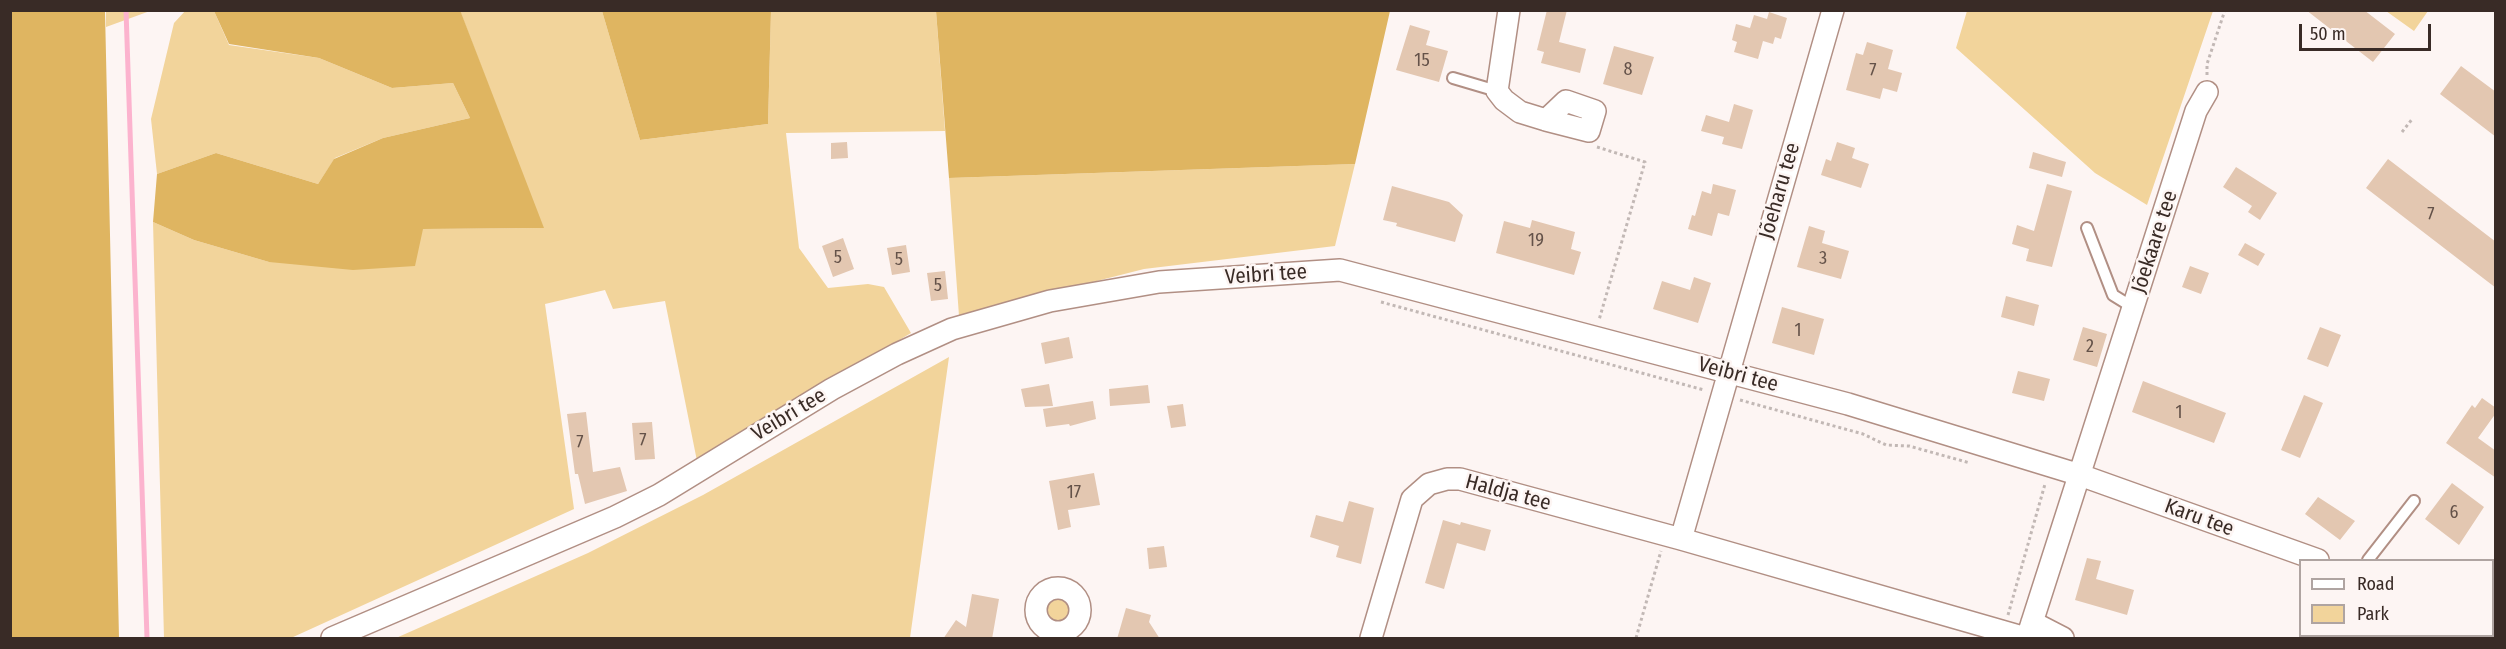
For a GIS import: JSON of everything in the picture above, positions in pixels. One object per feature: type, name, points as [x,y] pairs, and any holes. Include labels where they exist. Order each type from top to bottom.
[{"type":"street","points":[[1509,10],[1497,91],[1504,100],[1520,112],[1546,120]]},
{"type":"street","name":"Jõeharu tee","points":[[1728,372],[1833,10]]},
{"type":"street","name":"Jõekaare tee","points":[[2080,475],[2196,111],[2207,92]]},
{"type":"street","name":"Veibri tee","points":[[332,639],[432,594],[571,538],[642,504],[832,389],[897,354],[952,329],[1050,301],[1159,282],[1340,270],[1848,404],[2080,475]]},
{"type":"street","points":[[1676,547],[1728,372]]},
{"type":"street","points":[[2028,633],[2080,475]]},
{"type":"street","name":"Karu tee","points":[[2080,475],[2312,559]]},
{"type":"street","name":"Haldja tee","points":[[1371,639],[1412,499],[1420,490],[1437,480],[1460,479],[1676,547],[2003,631],[2063,639]]},
{"type":"lane","points":[[1453,78],[1497,91]]},
{"type":"lane","points":[[2087,228],[2114,295],[2134,309]]},
{"type":"lane","points":[[2370,559],[2414,501]]},
{"type":"path","points":[[2207,92],[2207,64],[2225,10]]},
{"type":"path","points":[[2402,132],[2413,118]]},
{"type":"path","points":[[1588,145],[1645,162],[1598,325]]},
{"type":"path","points":[[1379,302],[1863,434],[1886,445],[1909,446],[1978,465]]},
{"type":"path","points":[[2003,631],[2047,484],[2036,481]]},
{"type":"path","points":[[1660,552],[1676,547]]},
{"type":"green space","points":[[106,10],[150,11],[106,27]]},
{"type":"green space","points":[[186,10],[214,11],[229,45],[319,58],[392,88],[453,83],[470,118],[383,138],[335,158],[318,184],[216,153],[157,174],[151,119],[174,23]]},
{"type":"green space","points":[[460,11],[602,11],[640,140],[768,124],[771,11],[936,11],[945,131],[786,133],[799,248],[828,288],[868,284],[884,287],[911,333],[697,461],[665,301],[613,309],[605,290],[545,304],[574,509],[291,638],[164,638],[153,222],[194,240],[269,262],[423,229],[543,228]]},
{"type":"green space","points":[[1967,11],[2213,11],[2147,205],[2095,173],[1956,48]]},
{"type":"green space","points":[[2386,11],[2428,11],[2414,31]]},
{"type":"green space","points":[[1355,164],[1335,246],[1144,269],[959,316],[949,178]]},
{"type":"green space","points":[[949,357],[910,638],[396,638],[588,553],[703,495]]},
{"type":"green space","points":[[1059,593],[1071,598],[1076,610],[1071,622],[1059,627],[1047,622],[1042,610],[1047,598]]},
{"type":"shaded area","points":[[460,10],[544,228],[423,229],[415,266],[353,270],[269,262],[194,240],[153,222],[157,174],[216,153],[318,184],[334,159],[383,138],[470,118],[453,83],[392,88],[319,58],[229,44],[214,11]]},
{"type":"shaded area","points":[[936,10],[1390,11],[1355,164],[949,178]]},
{"type":"shaded area","points":[[10,11],[105,11],[119,638],[11,638]]},
{"type":"shaded area","points":[[602,11],[771,11],[768,124],[640,140]]},
{"type":"building","points":[[1547,10],[1567,10],[1559,42],[1586,49],[1580,73],[1541,63],[1544,52],[1537,50]]},
{"type":"building","points":[[2306,10],[2364,10],[2395,34],[2373,62]]},
{"type":"building","points":[[1769,12],[1787,18],[1781,39],[1775,37],[1773,44],[1763,41],[1758,59],[1734,52],[1737,42],[1732,40],[1736,24],[1750,28],[1754,15],[1767,19]]},
{"type":"building","points":[[1410,25],[1430,31],[1426,45],[1448,51],[1439,82],[1396,70]]},
{"type":"building","points":[[1867,42],[1893,50],[1888,69],[1902,73],[1897,92],[1883,88],[1880,99],[1846,90],[1856,53],[1863,55]]},
{"type":"building","points":[[1614,46],[1654,57],[1642,95],[1603,84]]},
{"type":"building","points":[[2461,66],[2496,92],[2496,137],[2440,94]]},
{"type":"building","points":[[1734,104],[1753,110],[1742,149],[1722,144],[1724,137],[1701,131],[1706,115],[1729,122]]},
{"type":"building","points":[[847,142],[848,158],[831,159],[831,143]]},
{"type":"building","points":[[1837,142],[1855,148],[1852,158],[1869,164],[1861,188],[1821,175],[1826,159],[1831,161]]},
{"type":"building","points":[[2033,152],[2066,162],[2062,177],[2029,168]]},
{"type":"building","points":[[2388,159],[2496,242],[2496,288],[2366,188]]},
{"type":"building","points":[[2236,167],[2277,193],[2260,220],[2248,212],[2252,206],[2223,187]]},
{"type":"building","points":[[1713,184],[1736,190],[1729,216],[1718,213],[1712,236],[1688,229],[1692,215],[1695,216],[1702,191],[1711,194]]},
{"type":"building","points":[[2047,184],[2072,191],[2052,267],[2026,261],[2029,249],[2012,244],[2017,225],[2034,231]]},
{"type":"building","points":[[1392,186],[1449,202],[1463,215],[1455,242],[1396,226],[1397,223],[1383,220]]},
{"type":"building","points":[[1532,220],[1575,232],[1571,249],[1581,252],[1574,275],[1496,253],[1504,221],[1530,228]]},
{"type":"building","points":[[1809,226],[1825,231],[1822,243],[1849,251],[1841,279],[1797,267]]},
{"type":"building","points":[[843,238],[854,269],[833,277],[822,246]]},
{"type":"building","points":[[2245,243],[2265,254],[2258,266],[2238,255]]},
{"type":"building","points":[[906,245],[910,272],[892,275],[887,248]]},
{"type":"building","points":[[2190,266],[2209,273],[2201,294],[2182,287]]},
{"type":"building","points":[[945,271],[948,299],[931,301],[927,273]]},
{"type":"building","points":[[1694,277],[1711,283],[1698,323],[1653,309],[1662,281],[1690,290]]},
{"type":"building","points":[[2006,296],[2039,305],[2034,326],[2001,317]]},
{"type":"building","points":[[1782,307],[1824,319],[1814,355],[1772,343]]},
{"type":"building","points":[[2083,327],[2107,334],[2097,367],[2073,360]]},
{"type":"building","points":[[2320,327],[2341,335],[2328,367],[2307,359]]},
{"type":"building","points":[[1069,337],[1073,358],[1045,364],[1041,343]]},
{"type":"building","points":[[2018,371],[2050,379],[2044,401],[2012,393]]},
{"type":"building","points":[[2143,381],[2226,413],[2214,443],[2132,412]]},
{"type":"building","points":[[1049,384],[1053,406],[1025,407],[1021,389]]},
{"type":"building","points":[[1148,385],[1150,403],[1110,406],[1109,389]]},
{"type":"building","points":[[2304,395],[2323,403],[2300,458],[2281,450]]},
{"type":"building","points":[[2482,398],[2496,408],[2496,413],[2478,438],[2496,451],[2496,478],[2446,443],[2472,405],[2475,408]]},
{"type":"building","points":[[1093,401],[1096,419],[1070,426],[1069,424],[1046,427],[1043,409]]},
{"type":"building","points":[[1183,404],[1186,426],[1171,428],[1167,406]]},
{"type":"building","points":[[586,412],[593,472],[620,467],[627,491],[585,504],[578,474],[575,474],[567,414]]},
{"type":"building","points":[[652,422],[655,459],[635,460],[632,423]]},
{"type":"building","points":[[1094,473],[1100,505],[1068,510],[1071,527],[1058,530],[1049,481]]},
{"type":"building","points":[[2452,483],[2484,507],[2459,545],[2425,519]]},
{"type":"building","points":[[2318,497],[2355,521],[2340,540],[2305,514]]},
{"type":"building","points":[[1349,501],[1374,508],[1361,564],[1336,557],[1339,546],[1310,537],[1316,515],[1343,522]]},
{"type":"building","points":[[1443,520],[1491,530],[1485,551],[1457,543],[1444,589],[1425,583]]},
{"type":"building","points":[[1164,546],[1167,567],[1149,569],[1147,548]]},
{"type":"building","points":[[2087,558],[2101,561],[2096,579],[2134,590],[2127,615],[2075,600]]},
{"type":"building","points":[[972,594],[999,599],[992,639],[943,639],[956,620],[966,627]]},
{"type":"building","points":[[1126,608],[1151,615],[1149,622],[1160,639],[1117,639]]},
{"type":"waterway","points":[[126,10],[147,638]]}]
